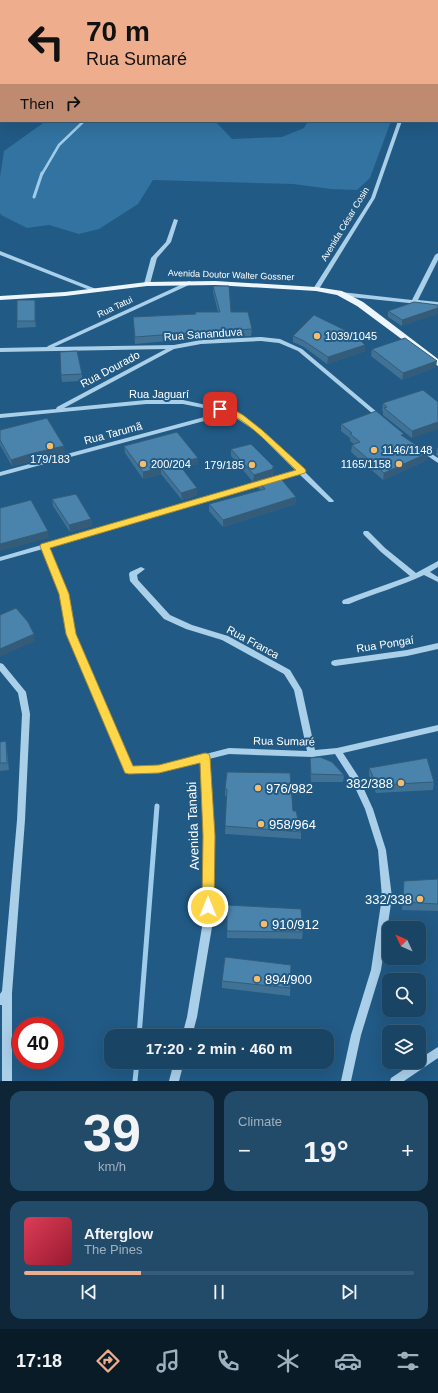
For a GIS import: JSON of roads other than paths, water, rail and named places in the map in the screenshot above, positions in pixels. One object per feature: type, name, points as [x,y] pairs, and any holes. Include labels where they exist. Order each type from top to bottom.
[{"type":"main road","name":"Avenida Doutor Walter Gossner","points":[[0,298],[65,294],[147,284],[189,283],[316,289],[338,293]]},
{"type":"main road","points":[[338,293],[360,304],[438,363]]},
{"type":"street","name":"Avenida César Cosin","points":[[316,289],[373,198],[400,122]]},
{"type":"street","points":[[147,284],[154,258],[168,242],[176,220]]},
{"type":"street","points":[[0,252],[94,290]]},
{"type":"street","points":[[414,302],[438,255]]},
{"type":"street","name":"Rua Tatui","points":[[48,348],[189,283]]},
{"type":"street","name":"Avenida Doutor Walter Gossner","points":[[338,293],[438,304]]},
{"type":"street","name":"Rua Sananduva","points":[[0,350],[174,347],[201,342],[261,340],[280,341],[300,350],[385,421]]},
{"type":"street","name":"Rua Dourado","points":[[56,410],[174,347]]},
{"type":"street","name":"Rua Jaguarí","points":[[0,416],[146,402],[183,402],[232,412],[259,431],[302,471],[331,501]]},
{"type":"street","name":"Rua Tarumã","points":[[0,474],[232,412]]},
{"type":"street","points":[[415,444],[438,461]]},
{"type":"street","points":[[0,559],[302,471]]},
{"type":"street","points":[[366,533],[383,550],[416,577]]},
{"type":"street","name":"Rua Sumaré","points":[[44,546],[64,594],[71,634],[129,770],[159,769],[229,751],[312,754],[337,751],[438,728]]},
{"type":"street","points":[[346,602],[400,581],[426,573],[438,563]]},
{"type":"street","name":"Rua Franca","points":[[141,569],[133,574],[134,581],[167,617],[189,627],[225,638],[287,672],[298,690],[312,754]]},
{"type":"street","points":[[426,573],[438,580]]},
{"type":"street","name":"Rua Pongaí","points":[[335,663],[407,653],[438,646]]},
{"type":"street","points":[[0,666],[22,692],[26,714],[21,820],[4,997],[7,1081]]},
{"type":"street","points":[[337,751],[354,778],[369,809],[382,850],[387,897],[376,970],[356,1035],[346,1081]]},
{"type":"street","name":"Avenida Tanabi","points":[[189,1029],[208,921],[209,836],[205,757]]},
{"type":"street","points":[[395,1081],[438,1052]]},
{"type":"street","points":[[174,1081],[177,1069]]},
{"type":"waterway","points":[[42,174],[59,145],[83,122]]},
{"type":"waterway","points":[[34,197],[42,173]]},
{"type":"waterway","points":[[140,1029],[157,806]]},
{"type":"waterway","points":[[135,1081],[136,1069]]},
{"type":"place","name":"1039/1045","points":[[317,336]]},
{"type":"place","name":"179/183","points":[[50,446]]},
{"type":"place","name":"1146/1148","points":[[374,450]]},
{"type":"place","name":"200/204","points":[[143,464]]},
{"type":"place","name":"1165/1158","points":[[399,464]]},
{"type":"place","name":"179/185","points":[[252,465]]},
{"type":"place","name":"382/388","points":[[401,783]]},
{"type":"place","name":"976/982","points":[[258,788]]},
{"type":"place","name":"958/964","points":[[261,824]]},
{"type":"place","name":"332/338","points":[[420,899]]},
{"type":"place","name":"910/912","points":[[264,924]]},
{"type":"place","name":"894/900","points":[[257,979]]}]
